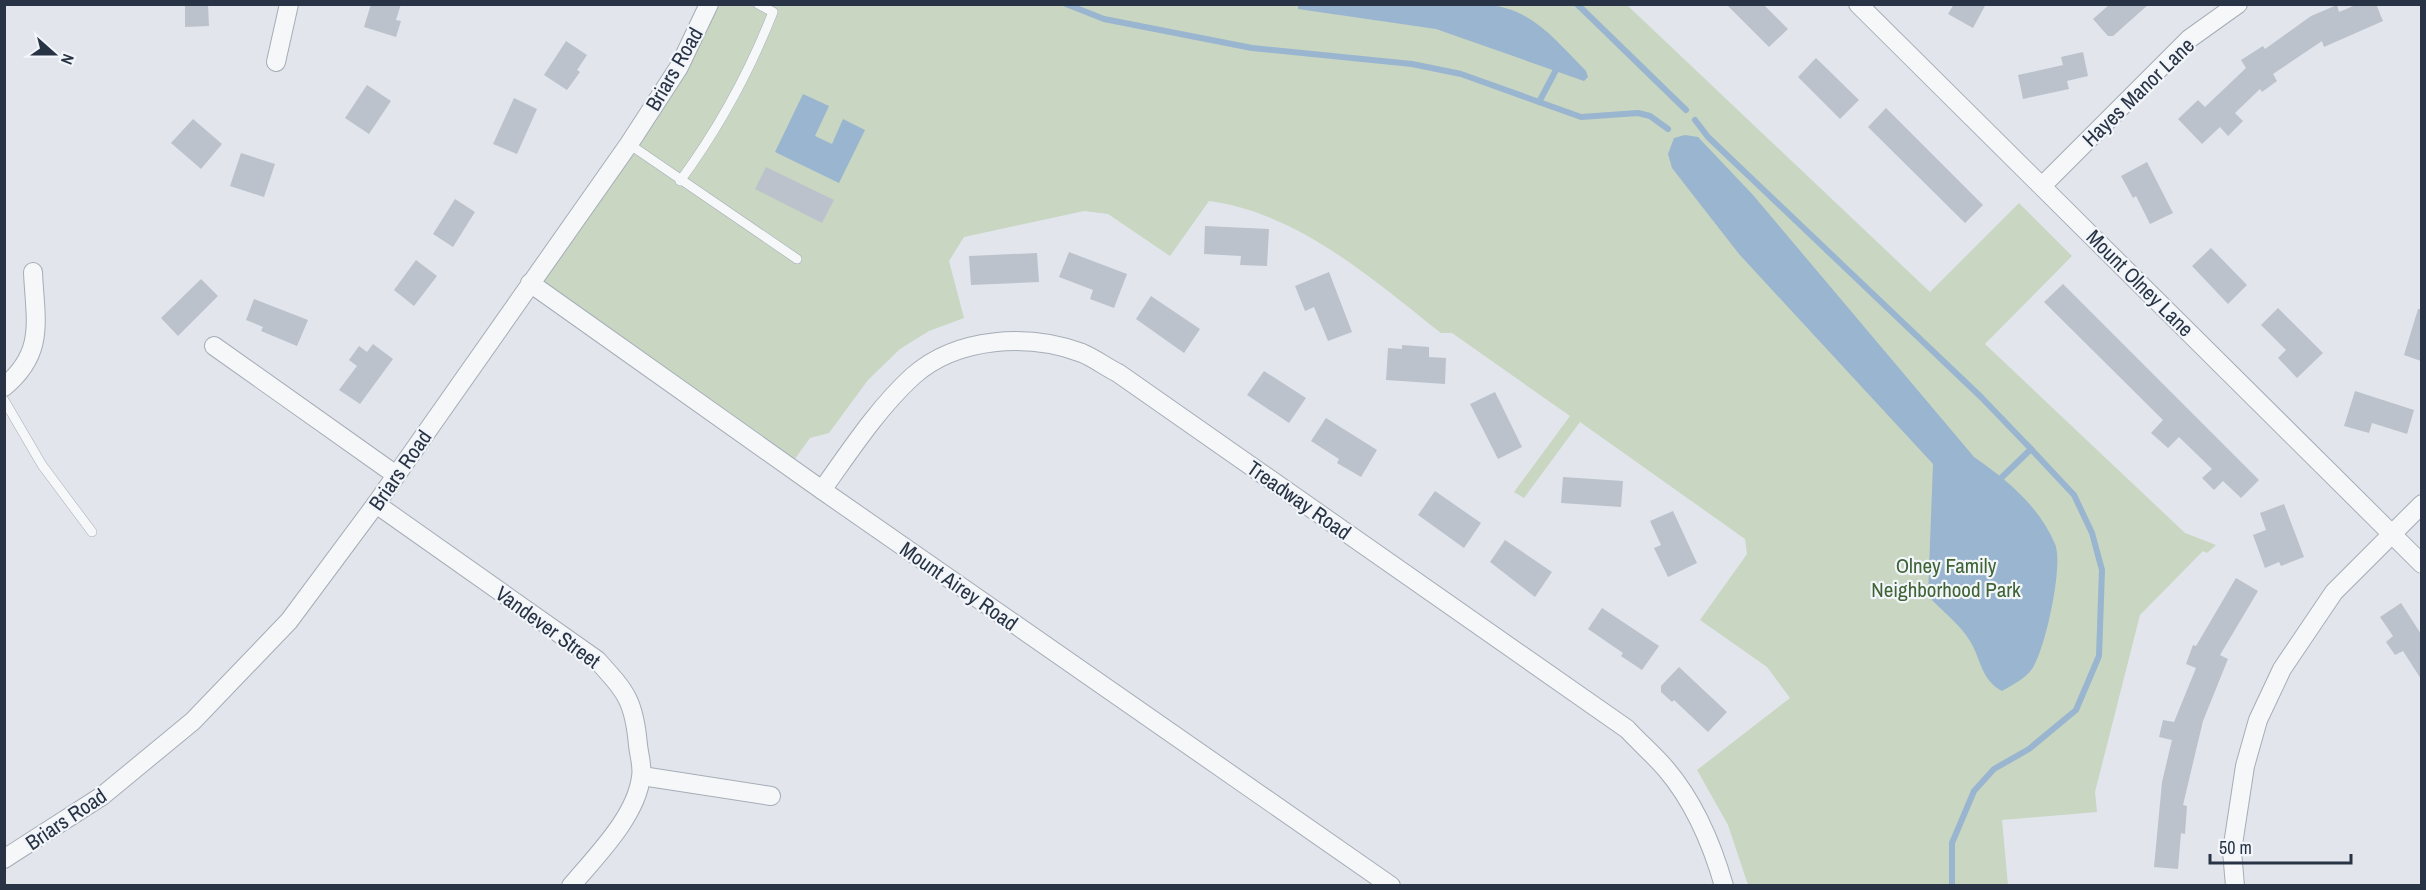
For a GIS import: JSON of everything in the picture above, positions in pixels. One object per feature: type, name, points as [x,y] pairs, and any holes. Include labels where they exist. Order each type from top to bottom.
[{"type":"street","points":[[276,62],[290,4]]},
{"type":"street","name":"Briars Road","points":[[4,859],[102,796],[193,722],[289,621],[376,504],[629,144],[679,67],[709,4]]},
{"type":"street","name":"Mount Olney Lane","points":[[1858,4],[2421,564]]},
{"type":"street","name":"Hayes Manor Lane","points":[[2042,186],[2189,39],[2238,4]]},
{"type":"street","points":[[4,387],[19,374],[36,339],[33,272]]},
{"type":"street","name":"Mount Airey Road","points":[[530,283],[822,490],[1391,885]]},
{"type":"street","name":"Treadway Road","points":[[822,490],[872,420],[914,375],[935,361],[958,350],[1004,341],[1060,347],[1083,354],[1118,373],[1627,729],[1666,768],[1685,794],[1712,846],[1724,885]]},
{"type":"street","points":[[214,346],[396,475]]},
{"type":"street","name":"Vandever Street","points":[[376,504],[597,660],[625,691],[636,718],[642,776],[633,803],[615,834],[571,885]]},
{"type":"street","points":[[2235,885],[2232,851],[2245,766],[2258,720],[2282,669],[2334,592],[2421,504]]},
{"type":"street","points":[[642,776],[771,796]]},
{"type":"lane","points":[[680,181],[719,125],[758,50],[773,12],[758,4]]},
{"type":"lane","points":[[629,144],[797,259]]},
{"type":"lane","points":[[4,400],[42,465],[92,532]]},
{"type":"green space","name":"Olney Family Neighborhood Park","points":[[709,5],[1627,5],[1930,292],[2019,203],[2072,256],[1985,344],[2185,533],[2216,545],[2207,553],[2203,551],[2140,615],[2095,792],[2097,812],[2002,820],[2008,885],[1748,885],[1728,825],[1697,770],[1790,698],[1767,667],[1700,620],[1747,554],[1745,539],[1580,422],[1524,498],[1514,492],[1570,416],[1452,333],[1441,333],[1333,251],[1274,219],[1242,208],[1209,201],[1170,256],[1108,214],[1084,211],[964,237],[949,261],[964,318],[929,331],[900,349],[868,380],[829,433],[810,438],[789,467],[530,283]]},
{"type":"water","points":[[1298,5],[1485,5],[1501,7],[1529,18],[1541,27],[1586,71],[1588,77],[1584,81],[1436,29],[1298,9]]},
{"type":"water","points":[[803,94],[829,106],[815,136],[832,144],[843,119],[865,130],[839,183],[775,152]]},
{"type":"water","points":[[1685,135],[1698,137],[1753,195],[1974,457],[2021,495],[2048,530],[2057,554],[2052,607],[2037,659],[2029,673],[2014,684],[2002,691],[1990,681],[1966,635],[1928,596],[1933,464],[1739,254],[1672,168],[1668,154],[1674,138]]},
{"type":"building","points":[[185,4],[208,4],[209,26],[185,27]]},
{"type":"building","points":[[371,4],[401,4],[396,20],[401,21],[396,37],[364,27]]},
{"type":"building","points":[[1726,4],[1763,4],[1788,29],[1769,47]]},
{"type":"building","points":[[1954,4],[1986,4],[1973,28],[1948,14]]},
{"type":"building","points":[[2110,4],[2149,4],[2113,36],[2108,36],[2093,19]]},
{"type":"building","points":[[2358,4],[2376,4],[2383,21],[2324,47],[2322,41],[2273,74],[2277,81],[2262,92],[2260,89],[2235,113],[2243,121],[2228,136],[2220,127],[2202,144],[2178,119],[2198,100],[2205,107],[2246,68],[2241,60],[2263,46],[2265,49],[2311,16],[2337,5],[2339,12]]},
{"type":"building","points":[[566,41],[587,55],[577,70],[580,72],[567,90],[544,75]]},
{"type":"building","points":[[2083,52],[2088,76],[2067,81],[2069,89],[2023,99],[2018,75],[2063,65],[2061,57]]},
{"type":"building","points":[[1816,58],[1859,100],[1840,119],[1798,77]]},
{"type":"building","points":[[367,85],[391,101],[369,134],[345,118]]},
{"type":"building","points":[[514,98],[537,109],[517,154],[493,144]]},
{"type":"building","points":[[1886,108],[1983,205],[1965,223],[1868,127]]},
{"type":"building","points":[[193,119],[222,144],[201,169],[171,143]]},
{"type":"building","points":[[241,153],[275,164],[264,197],[230,186]]},
{"type":"building","points":[[2147,162],[2173,213],[2150,224],[2136,196],[2133,198],[2121,176]]},
{"type":"building","points":[[766,167],[834,200],[822,223],[755,189]]},
{"type":"building","points":[[455,199],[475,212],[453,247],[433,234]]},
{"type":"building","points":[[1205,226],[1269,229],[1267,266],[1240,265],[1241,256],[1204,254]]},
{"type":"building","points":[[2211,248],[2247,285],[2228,304],[2192,266]]},
{"type":"building","points":[[1069,252],[1127,274],[1114,308],[1090,299],[1093,290],[1059,277]]},
{"type":"building","points":[[1037,253],[1039,282],[971,285],[969,256]]},
{"type":"building","points":[[416,260],[437,276],[414,306],[394,290]]},
{"type":"building","points":[[1329,272],[1352,332],[1328,341],[1314,307],[1305,311],[1295,286]]},
{"type":"building","points":[[201,279],[218,296],[178,336],[161,318]]},
{"type":"building","points":[[2063,284],[2259,480],[2241,498],[2223,481],[2214,490],[2202,478],[2212,469],[2179,437],[2168,448],[2151,433],[2163,420],[2044,302]]},
{"type":"building","points":[[1151,296],[1200,329],[1184,353],[1136,319]]},
{"type":"building","points":[[254,299],[308,320],[297,346],[261,331],[263,327],[246,320]]},
{"type":"building","points":[[2278,308],[2323,353],[2297,378],[2278,358],[2286,350],[2261,325]]},
{"type":"building","points":[[2418,309],[2421,309],[2421,361],[2404,355]]},
{"type":"building","points":[[373,344],[393,359],[360,404],[339,390],[357,366],[349,360],[359,346],[367,352]]},
{"type":"building","points":[[1402,345],[1429,347],[1429,357],[1446,358],[1445,384],[1386,380],[1388,348],[1402,349]]},
{"type":"building","points":[[1264,371],[1306,398],[1289,423],[1247,395]]},
{"type":"building","points":[[2355,391],[2414,410],[2407,434],[2372,423],[2369,433],[2344,426]]},
{"type":"building","points":[[1495,392],[1522,447],[1498,459],[1470,404]]},
{"type":"building","points":[[1326,418],[1377,450],[1361,477],[1337,463],[1339,459],[1311,441]]},
{"type":"building","points":[[1563,477],[1623,481],[1621,507],[1561,503]]},
{"type":"building","points":[[1435,491],[1481,523],[1464,548],[1418,515]]},
{"type":"building","points":[[2284,504],[2304,557],[2281,566],[2279,562],[2265,568],[2253,535],[2266,530],[2260,513]]},
{"type":"building","points":[[1673,511],[1697,563],[1668,577],[1654,548],[1661,545],[1650,521]]},
{"type":"building","points":[[1505,540],[1552,572],[1535,597],[1490,562]]},
{"type":"building","points":[[2236,578],[2258,591],[2220,655],[2228,659],[2203,721],[2183,805],[2187,806],[2185,834],[2181,833],[2178,869],[2154,867],[2162,782],[2172,740],[2159,737],[2163,720],[2174,722],[2196,668],[2186,664],[2193,645],[2196,646]]},
{"type":"building","points":[[2401,603],[2421,634],[2421,679],[2403,651],[2395,655],[2386,642],[2393,636],[2380,617]]},
{"type":"building","points":[[1602,608],[1659,646],[1642,670],[1621,656],[1623,653],[1588,629]]},
{"type":"building","points":[[1679,667],[1727,712],[1708,732],[1674,700],[1672,702],[1661,692],[1661,686]]},
{"type":"waterway","points":[[1066,4],[1104,19],[1252,48],[1412,64],[1461,74],[1581,117],[1638,113],[1650,116],[1668,129]]},
{"type":"waterway","points":[[1577,4],[1686,110]]},
{"type":"waterway","points":[[1539,102],[1556,70]]},
{"type":"waterway","points":[[1695,120],[1708,137],[1981,397],[2031,449],[2074,495],[2092,533],[2102,570],[2099,656],[2076,710],[2029,749],[1994,769],[1974,791],[1952,843],[1952,886]]},
{"type":"waterway","points":[[1997,482],[2031,449]]}]
